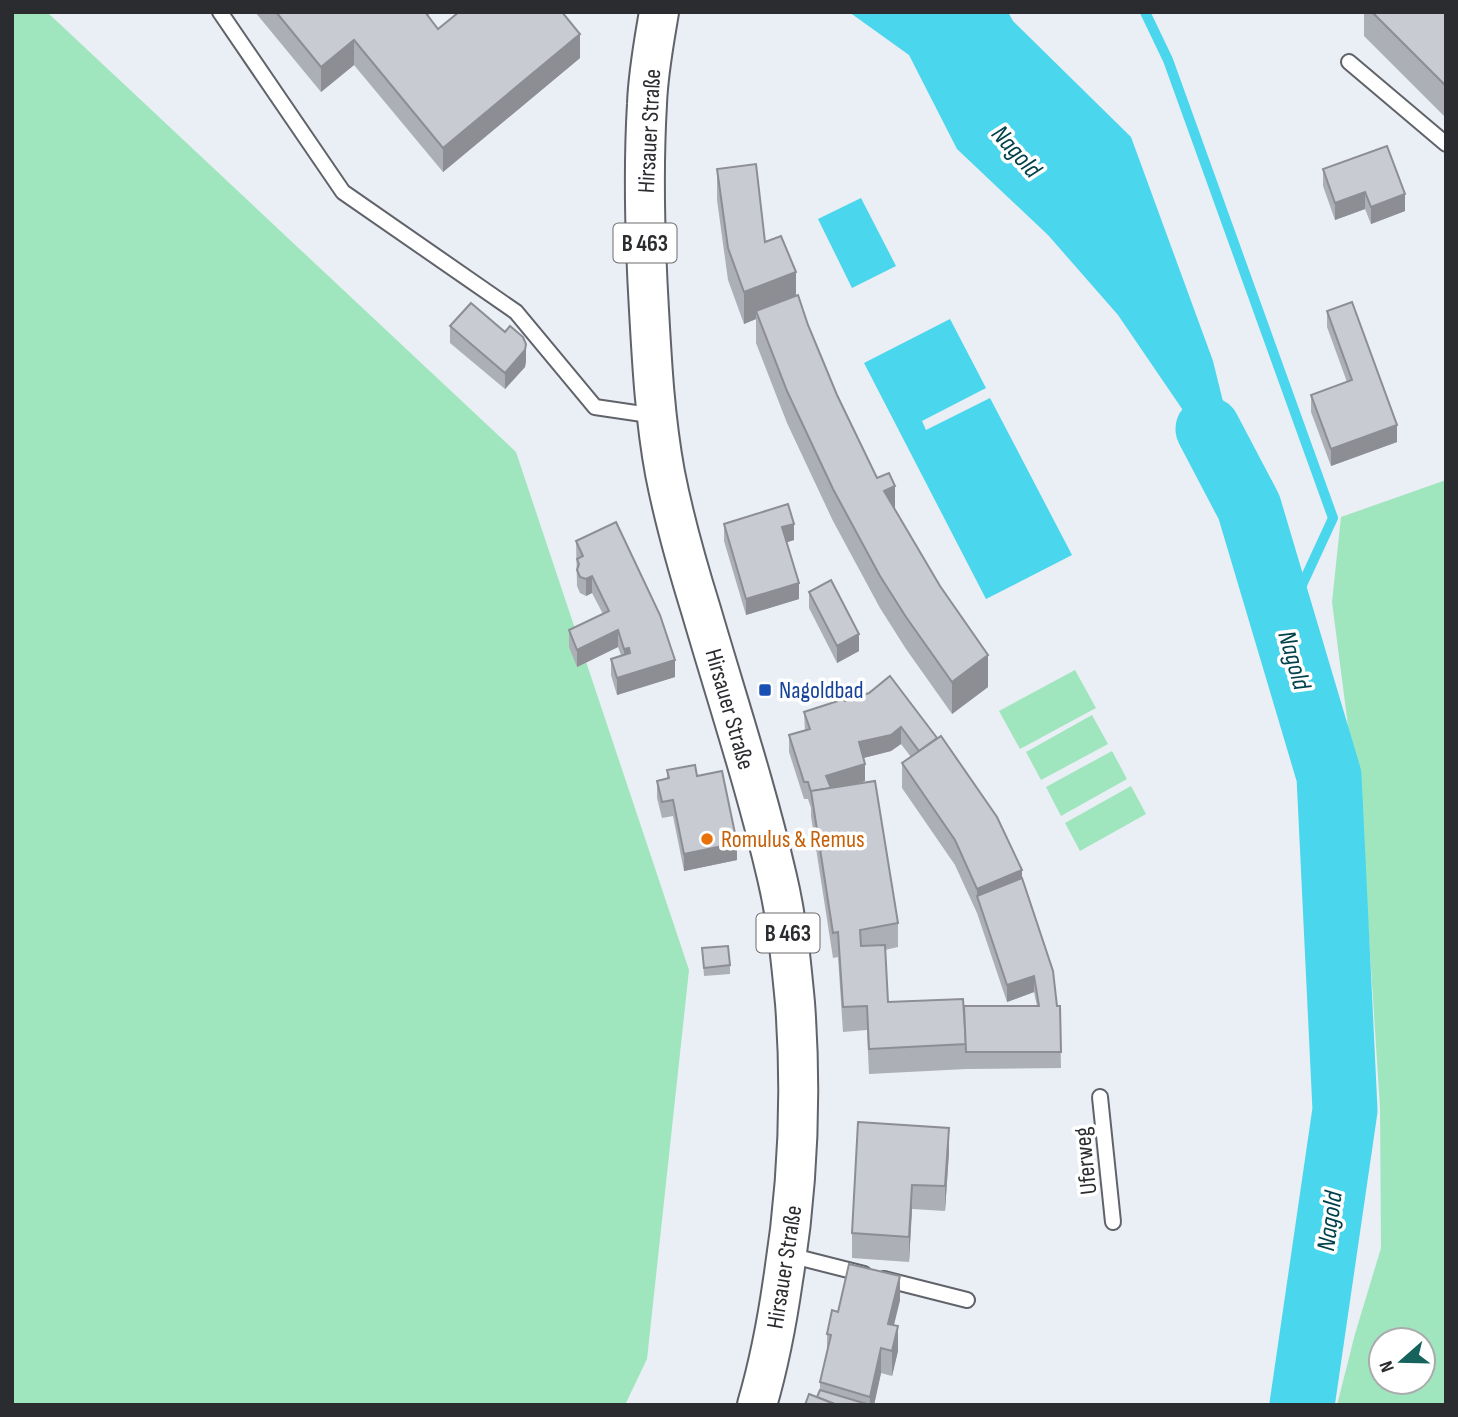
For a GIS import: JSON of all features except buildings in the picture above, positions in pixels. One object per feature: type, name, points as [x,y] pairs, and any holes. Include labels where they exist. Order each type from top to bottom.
[{"type":"main road","name":"Hirsauer Straße","points":[[659,12],[647,101],[645,172],[645,251],[657,416],[665,473],[685,555],[762,818],[777,879],[790,943],[798,1042],[796,1186],[775,1331],[757,1405]]},
{"type":"lane","points":[[220,12],[343,192],[516,312],[596,407],[657,416]]},
{"type":"lane","points":[[1349,61],[1446,144]]},
{"type":"lane","name":"Uferweg","points":[[1100,1097],[1113,1222]]},
{"type":"lane","points":[[787,1255],[967,1300]]},
{"type":"green space","points":[[12,12],[47,12],[516,452],[689,970],[647,1359],[625,1405],[12,1405]]},
{"type":"green space","points":[[1446,480],[1446,1405],[1337,1405],[1381,1248],[1380,1108],[1366,890],[1332,602],[1341,517]]},
{"type":"green space","points":[[1075,670],[1096,708],[1020,749],[999,711]]},
{"type":"green space","points":[[1092,715],[1108,744],[1041,780],[1026,752]]},
{"type":"green space","points":[[1112,751],[1127,779],[1061,816],[1046,787]]},
{"type":"green space","points":[[1131,786],[1146,814],[1080,851],[1065,823]]},
{"type":"water","points":[[849,12],[1008,12],[1013,21],[1131,137],[1213,361],[1249,507],[1118,315],[1048,235],[957,149],[909,55]]},
{"type":"water","points":[[861,198],[896,266],[852,288],[818,219]]},
{"type":"water","points":[[950,319],[986,388],[922,421],[926,430],[990,398],[1072,555],[986,599],[864,363]]},
{"type":"waterway","points":[[1145,12],[1168,60],[1333,518],[1284,624]]},
{"type":"waterway","name":"Nagold","points":[[1208,429],[1249,507],[1329,776],[1345,1110],[1302,1405]]},
{"type":"place","name":"Nagoldbad","points":[[765,690]]},
{"type":"place","name":"Romulus & Remus","points":[[707,839]]}]
